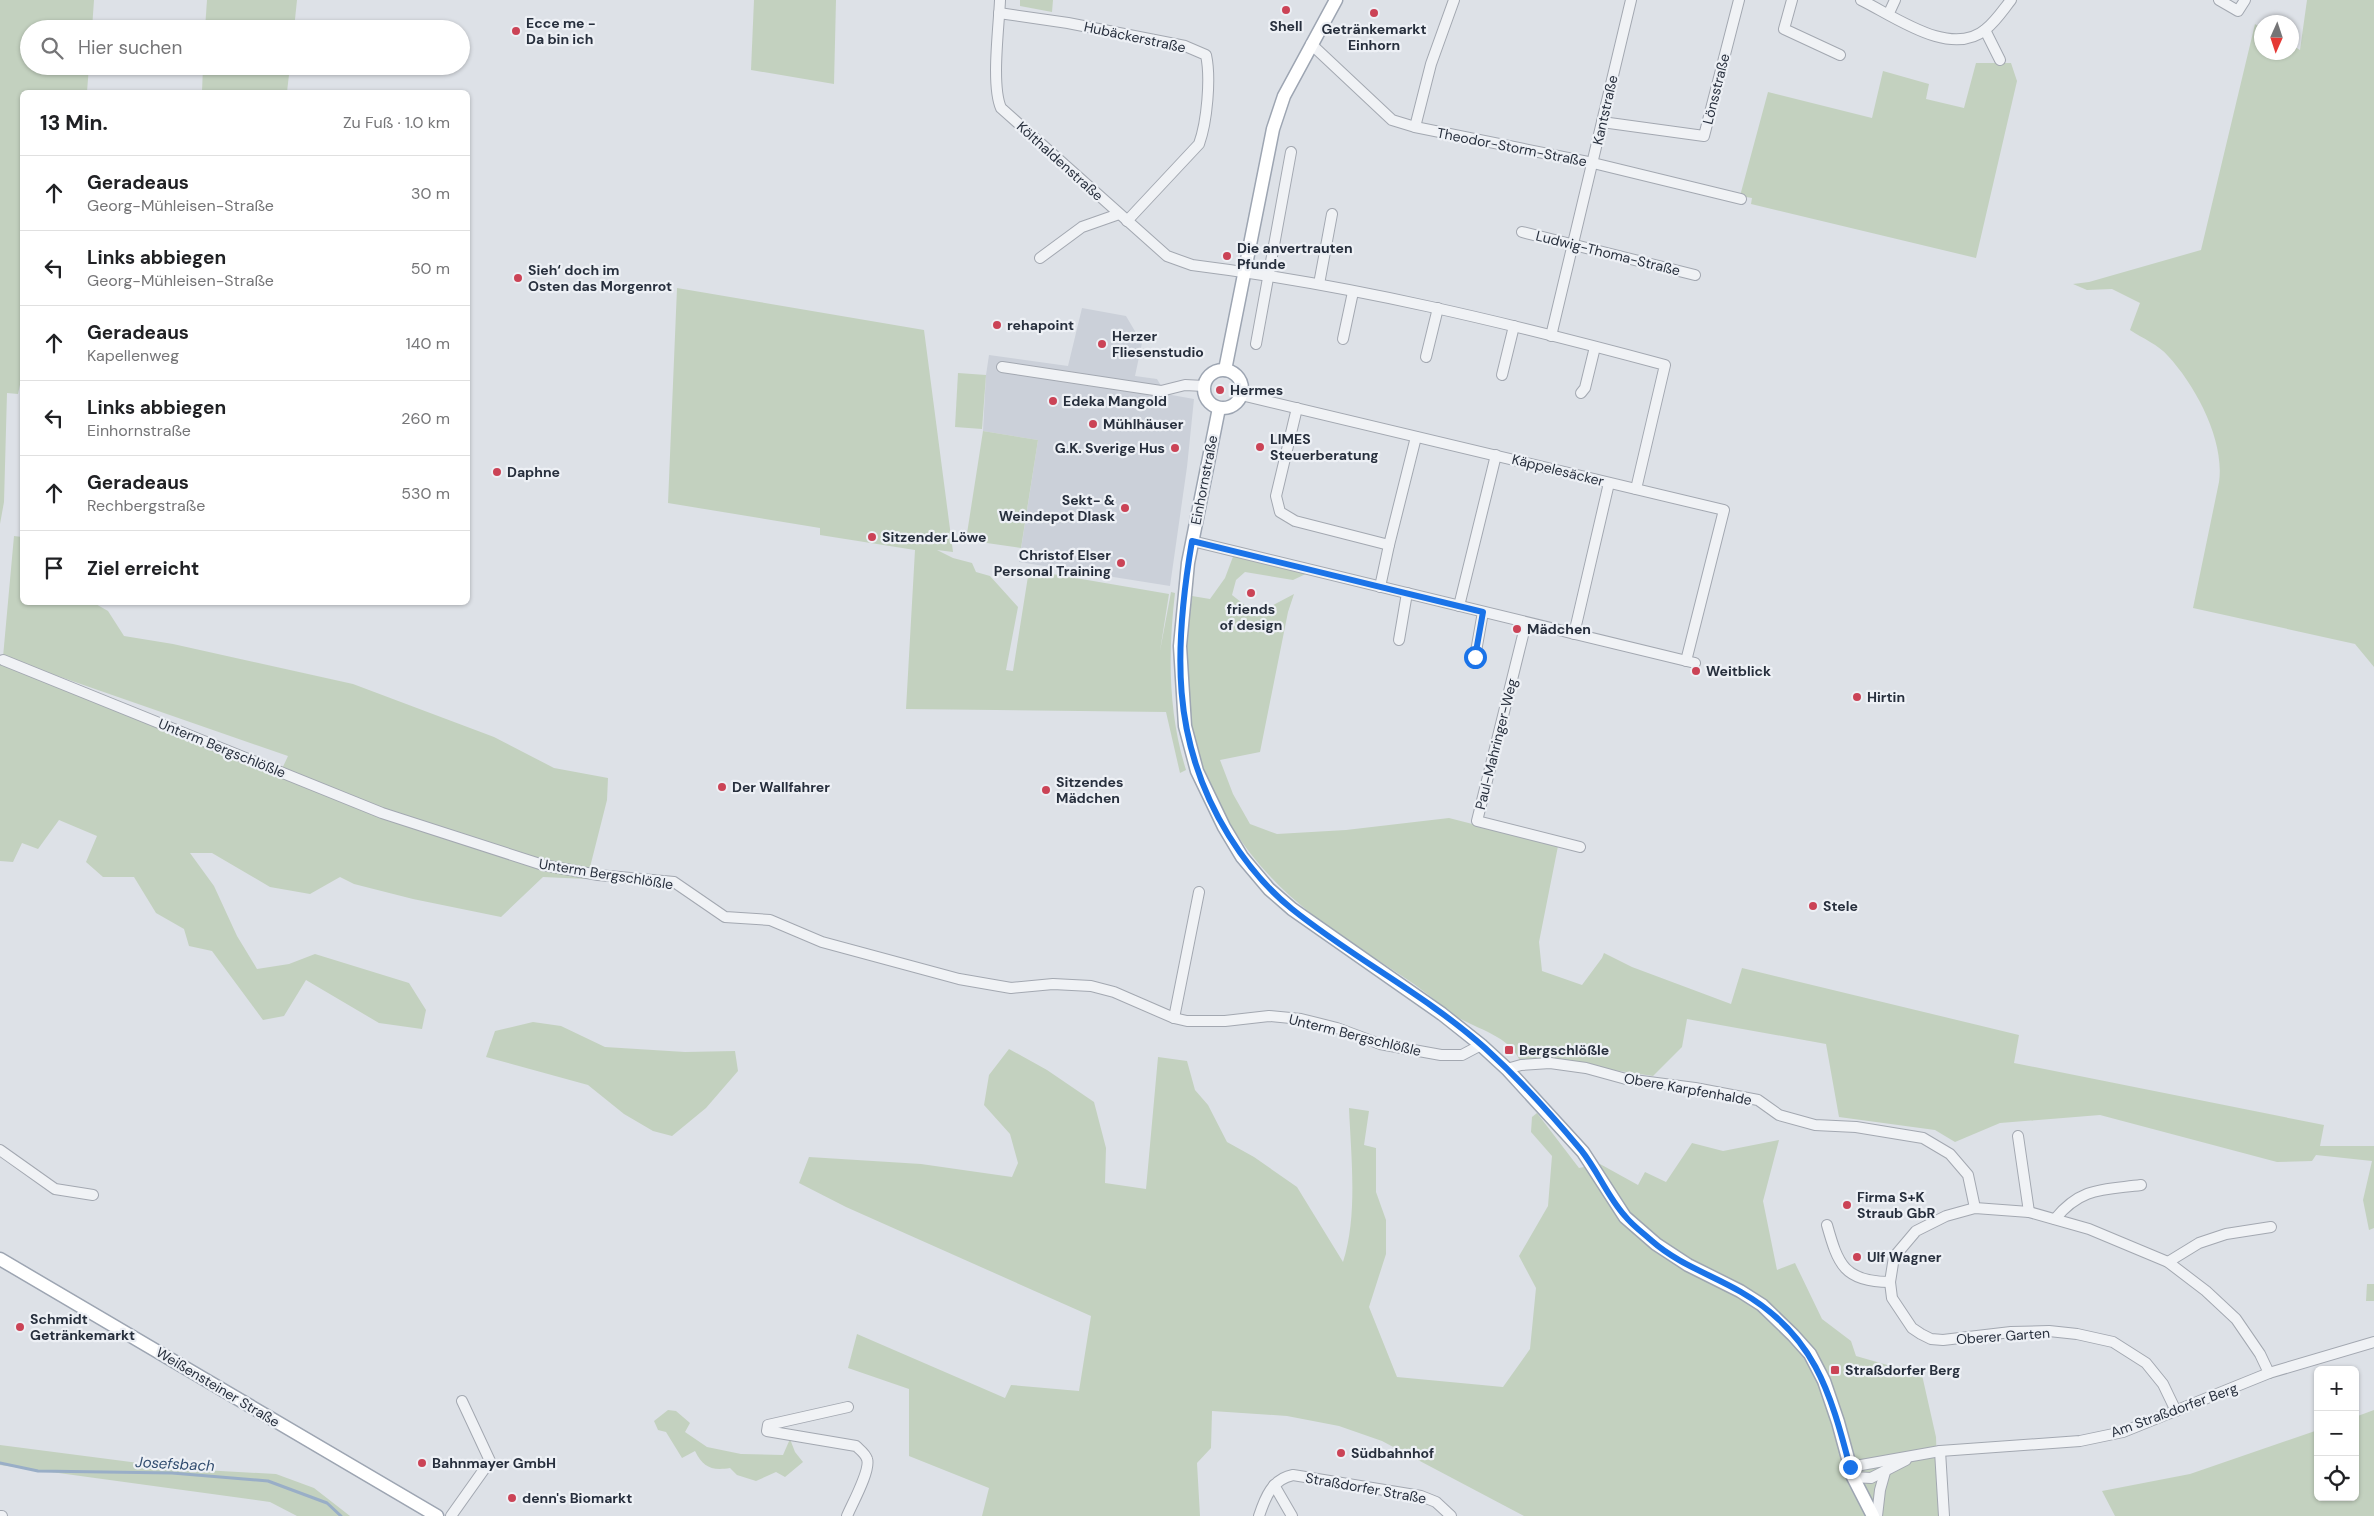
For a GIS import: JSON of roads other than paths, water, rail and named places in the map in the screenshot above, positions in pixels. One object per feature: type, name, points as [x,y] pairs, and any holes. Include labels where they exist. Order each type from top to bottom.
[{"type":"main road","points":[[1225,370],[1273,128],[1284,96],[1336,0]]},
{"type":"main road","points":[[1225,370],[1236,375],[1240,380],[1241,395],[1235,404],[1230,407],[1219,408],[1207,400],[1204,386],[1208,377],[1213,373],[1225,370]]},
{"type":"main road","name":"Einhornstraße","points":[[1219,408],[1192,541],[1184,591],[1180,646],[1185,726],[1196,771],[1210,802],[1242,857],[1269,889],[1292,910],[1432,1007],[1481,1045],[1507,1069],[1583,1152],[1625,1217],[1656,1244],[1680,1260],[1740,1291],[1762,1305],[1810,1354],[1830,1397],[1852,1472],[1873,1516]]},
{"type":"main road","name":"Weißensteiner Straße","points":[[0,1259],[436,1516]]},
{"type":"street","points":[[999,12],[1000,0]]},
{"type":"street","points":[[1415,127],[1431,64],[1454,0]]},
{"type":"street","name":"Kantstraße","points":[[1551,336],[1631,0]]},
{"type":"street","name":"Lönsstraße","points":[[1602,122],[1704,136],[1739,0]]},
{"type":"street","points":[[1792,0],[1784,29],[1840,55]]},
{"type":"street","points":[[1861,0],[1935,37],[1948,40],[1972,37],[1985,30],[2011,0]]},
{"type":"street","points":[[1889,14],[1895,0]]},
{"type":"street","points":[[2219,0],[2238,11],[2245,0]]},
{"type":"street","name":"Hubäckerstraße","points":[[999,12],[1185,46],[1206,55],[1209,67],[1203,128],[1199,144],[1123,218]]},
{"type":"street","name":"Költhaldenstraße","points":[[999,12],[996,84],[997,98],[1001,108],[1123,218],[1174,260],[1192,265],[1319,284],[1438,308],[1665,365],[1636,489]]},
{"type":"street","points":[[1985,30],[2000,60]]},
{"type":"street","name":"Theodor-Storm-Straße","points":[[1311,44],[1392,120],[1415,127],[1593,163],[1741,199]]},
{"type":"street","points":[[1256,344],[1291,152]]},
{"type":"street","points":[[1319,284],[1332,214]]},
{"type":"street","name":"Költhaldenstraße","points":[[1040,258],[1082,227],[1123,218]]},
{"type":"street","name":"Ludwig-Thoma-Straße","points":[[1522,232],[1695,275]]},
{"type":"street","points":[[1343,339],[1353,292]]},
{"type":"street","points":[[1426,356],[1438,308]]},
{"type":"street","points":[[1502,375],[1514,326]]},
{"type":"street","points":[[1581,393],[1585,388],[1595,347]]},
{"type":"street","points":[[1002,367],[1161,391],[1185,385],[1204,386]]},
{"type":"street","name":"Käppelesäcker","points":[[1241,395],[1724,510],[1690,662],[1574,634]]},
{"type":"street","points":[[1297,408],[1276,496],[1280,512],[1295,521],[1389,545]]},
{"type":"street","points":[[1380,587],[1416,437]]},
{"type":"street","points":[[1460,606],[1496,455]]},
{"type":"street","points":[[1192,541],[1574,634],[1609,483]]},
{"type":"street","points":[[1399,640],[1407,593]]},
{"type":"street","points":[[1475,657],[1483,612]]},
{"type":"street","name":"Paul-Mahringer-Weg","points":[[1526,623],[1477,821],[1580,847]]},
{"type":"street","name":"Unterm Bergschlößle","points":[[3,660],[382,813],[542,865],[598,875],[674,882],[725,916],[770,920],[822,942],[959,979],[1011,988],[1053,984],[1091,986],[1114,992],[1174,1018],[1187,1021],[1225,1021],[1268,1016],[1301,1020],[1398,1048],[1451,1056],[1462,1056],[1481,1045]]},
{"type":"street","points":[[1174,1018],[1198,892]]},
{"type":"street","name":"Obere Karpfenhalde","points":[[1507,1069],[1521,1065],[1550,1063],[1586,1068],[1626,1079],[1695,1088],[1758,1100],[1779,1115],[1815,1125],[1856,1127],[1923,1138],[1950,1154],[1968,1175],[1975,1208]]},
{"type":"street","points":[[2018,1136],[2029,1212]]},
{"type":"street","points":[[0,1150],[55,1189],[92,1195]]},
{"type":"street","points":[[2055,1219],[2067,1204],[2082,1196],[2099,1190],[2141,1185]]},
{"type":"street","name":"Oberer Garten","points":[[2176,1411],[2163,1384],[2146,1363],[2113,1342],[2077,1334],[2049,1332],[2011,1332],[1943,1340],[1931,1339],[1912,1328],[1892,1298],[1890,1282],[1894,1257],[1916,1231],[1946,1216],[1975,1208],[2029,1212],[2055,1219],[2119,1240],[2168,1262],[2206,1291],[2236,1320],[2260,1354],[2269,1374]]},
{"type":"street","points":[[1827,1225],[1839,1262],[1849,1273],[1864,1279],[1890,1282]]},
{"type":"street","points":[[2168,1262],[2199,1243],[2226,1234],[2272,1227]]},
{"type":"street","name":"Am Straßdorfer Berg","points":[[1852,1472],[1940,1451],[2080,1441],[2123,1432],[2269,1374],[2374,1342]]},
{"type":"street","points":[[451,1516],[490,1462],[462,1400]]},
{"type":"street","points":[[847,1516],[866,1471],[868,1460],[856,1446],[767,1431],[768,1425],[848,1408]]},
{"type":"street","points":[[1940,1451],[1944,1516]]},
{"type":"street","name":"Am Straßdorfer Berg","points":[[1852,1472],[1871,1478],[1909,1458]]},
{"type":"street","points":[[1877,1516],[1880,1490],[1885,1472]]},
{"type":"street","name":"Straßdorfer Straße","points":[[1274,1485],[1284,1477],[1293,1475],[1421,1496],[1436,1502],[1451,1516]]},
{"type":"street","points":[[1259,1516],[1267,1495],[1274,1485],[1292,1516]]},
{"type":"waterway","name":"Josefsbach","points":[[0,1463],[38,1471],[172,1473],[268,1481],[327,1503],[341,1516]]},
{"type":"place","name":"Shell","points":[[1286,10]]},
{"type":"place","name":"Getränkemarkt Einhorn","points":[[1374,13]]},
{"type":"place","name":"Ecce me - Da bin ich","points":[[516,31]]},
{"type":"place","name":"Die anvertrauten Pfunde","points":[[1227,256]]},
{"type":"place","name":"Sieh‘ doch im Osten das Morgenrot","points":[[518,278]]},
{"type":"place","name":"rehapoint","points":[[997,325]]},
{"type":"place","name":"Herzer Fliesenstudio","points":[[1102,344]]},
{"type":"place","name":"Hermes","points":[[1220,390]]},
{"type":"place","name":"Edeka Mangold","points":[[1053,401]]},
{"type":"place","name":"Mühlhäuser","points":[[1093,424]]},
{"type":"place","name":"LIMES Steuerberatung","points":[[1260,447]]},
{"type":"place","name":"G.K. Sverige Hus","points":[[1175,448]]},
{"type":"place","name":"Daphne","points":[[497,472]]},
{"type":"place","name":"Sekt- & Weindepot Dlask","points":[[1125,508]]},
{"type":"place","name":"Sitzender Löwe","points":[[872,537]]},
{"type":"place","name":"Christof Elser Personal Training","points":[[1121,563]]},
{"type":"place","name":"friends of design","points":[[1251,593]]},
{"type":"place","name":"Mädchen","points":[[1517,629]]},
{"type":"place","name":"Weitblick","points":[[1696,671]]},
{"type":"place","name":"Hirtin","points":[[1857,697]]},
{"type":"place","name":"Der Wallfahrer","points":[[722,787]]},
{"type":"place","name":"Sitzendes Mädchen","points":[[1046,790]]},
{"type":"place","name":"Stele","points":[[1813,906]]},
{"type":"place","name":"Bergschlößle","points":[[1509,1050]]},
{"type":"place","name":"Firma S+K Straub GbR","points":[[1847,1205]]},
{"type":"place","name":"Ulf Wagner","points":[[1857,1257]]},
{"type":"place","name":"Schmidt Getränkemarkt","points":[[20,1327]]},
{"type":"place","name":"Straßdorfer Berg","points":[[1835,1370]]},
{"type":"place","name":"Südbahnhof","points":[[1341,1453]]},
{"type":"place","name":"Bahnmayer GmbH","points":[[422,1463]]},
{"type":"place","name":"denn's Biomarkt","points":[[512,1498]]}]
